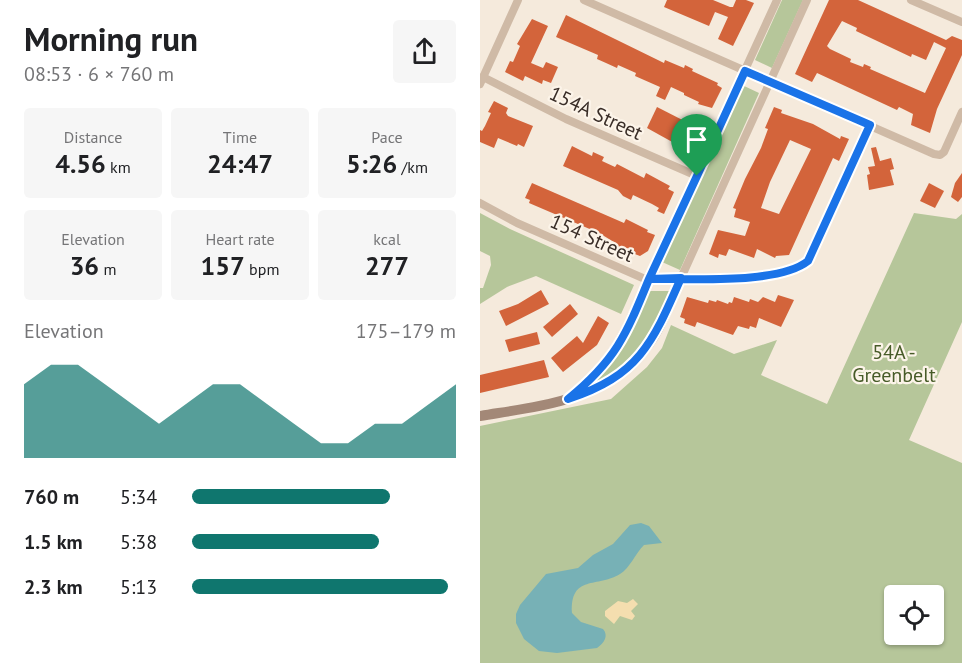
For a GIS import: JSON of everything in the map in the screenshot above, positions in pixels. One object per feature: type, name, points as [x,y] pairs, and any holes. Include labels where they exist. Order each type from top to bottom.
[{"type":"street","points":[[482,80],[518,0]]},
{"type":"street","points":[[584,0],[930,153],[940,155],[947,148],[962,112]]},
{"type":"street","points":[[568,399],[599,372],[617,349],[777,0]]},
{"type":"street","points":[[480,417],[568,399],[605,384],[636,360],[656,334],[807,0]]},
{"type":"street","points":[[911,0],[962,22]]},
{"type":"street","name":"154A Street","points":[[482,80],[697,176]]},
{"type":"street","name":"154 Street","points":[[480,203],[640,278],[765,276],[795,270],[802,266],[812,254],[870,125]]},
{"type":"green space","points":[[782,0],[803,0],[772,68],[755,60]]},
{"type":"green space","points":[[742,85],[759,93],[680,270],[662,262]]},
{"type":"green space","points":[[480,213],[634,285],[621,314],[536,276],[507,287],[480,304],[480,288],[483,288],[491,265],[490,256],[480,251]]},
{"type":"green space","name":"54A - Greenbelt","points":[[914,213],[956,219],[962,214],[962,322],[909,440],[962,463],[962,663],[480,663],[480,426],[611,399],[647,367],[662,348],[671,325],[734,354],[777,340],[761,375],[827,404]]},
{"type":"green space","points":[[648,291],[671,291],[648,338],[624,368],[611,378],[588,388],[617,355]]},
{"type":"sand","points":[[633,599],[638,604],[631,611],[635,616],[632,620],[620,616],[614,624],[605,616],[605,611],[618,601],[627,603]]},
{"type":"water","points":[[641,523],[649,526],[662,543],[644,545],[624,571],[612,578],[581,587],[576,592],[573,601],[572,613],[581,622],[603,629],[606,637],[602,644],[597,648],[557,653],[539,651],[524,639],[516,623],[516,614],[520,605],[546,574],[578,568],[593,555],[613,544],[630,525]]},
{"type":"building","points":[[667,0],[713,0],[730,7],[733,7],[736,0],[754,3],[733,46],[718,39],[728,17],[715,12],[709,26],[664,7]]},
{"type":"building","points":[[829,0],[858,0],[946,40],[952,36],[962,40],[962,55],[937,109],[930,133],[911,125],[913,114],[899,107],[897,110],[817,73],[812,82],[795,74]],"holes":[[[842,21],[857,28],[856,31],[911,57],[912,54],[926,60],[934,42],[946,48],[925,93],[870,69],[871,67],[864,64],[863,67],[850,62],[851,59],[827,46]]]},
{"type":"building","points":[[566,15],[664,63],[665,60],[684,68],[685,65],[693,69],[692,71],[718,83],[717,85],[722,88],[712,108],[698,104],[699,102],[671,87],[665,100],[656,96],[660,87],[635,76],[636,73],[597,59],[598,55],[556,37]]},
{"type":"building","points":[[532,19],[548,26],[531,63],[543,68],[546,62],[558,67],[551,83],[543,80],[542,84],[525,76],[523,81],[505,72],[510,61],[513,62],[520,46],[517,44]]},
{"type":"building","points":[[494,101],[508,108],[506,113],[508,116],[533,126],[524,147],[498,138],[494,148],[480,142],[480,130],[482,131],[485,126],[491,113],[488,112]]},
{"type":"building","points":[[657,107],[704,131],[694,154],[647,128]]},
{"type":"building","points":[[774,107],[782,110],[781,113],[813,124],[840,139],[841,136],[849,139],[839,161],[833,158],[789,255],[775,258],[757,249],[754,258],[729,249],[726,256],[719,254],[718,258],[709,254],[718,230],[745,236],[750,222],[734,217],[736,209],[733,208],[761,148],[768,129],[765,128]],"holes":[[[790,140],[811,149],[779,214],[761,208],[770,182]]]},
{"type":"building","points":[[572,146],[592,156],[593,152],[604,157],[602,161],[615,167],[617,164],[644,178],[646,173],[670,186],[668,189],[674,192],[664,214],[657,211],[659,208],[652,204],[633,195],[631,200],[618,190],[563,166]]},
{"type":"building","points":[[876,147],[880,161],[891,158],[894,169],[890,170],[894,185],[869,190],[868,167],[875,166],[871,148]]},
{"type":"building","points":[[962,173],[962,197],[958,202],[951,197],[955,183]]},
{"type":"building","points":[[532,183],[624,223],[626,219],[648,230],[647,232],[655,235],[648,251],[640,256],[619,248],[599,233],[529,203],[530,200],[525,198]]},
{"type":"building","points":[[929,183],[944,191],[935,208],[920,201]]},
{"type":"building","points":[[541,290],[549,304],[506,326],[499,311],[518,304]]},
{"type":"building","points":[[778,295],[794,300],[781,327],[759,318],[756,328],[738,326],[733,335],[697,322],[695,327],[684,323],[685,319],[680,317],[687,297],[708,303],[709,300],[716,302],[717,300],[728,304],[732,303],[734,297],[749,302],[750,299],[758,302],[763,297],[775,302]]},
{"type":"building","points":[[570,304],[578,314],[552,337],[543,327]]},
{"type":"building","points":[[598,316],[609,323],[597,345],[563,372],[551,358],[577,336],[583,343]]},
{"type":"building","points":[[537,332],[540,344],[509,352],[505,340]]},
{"type":"building","points":[[544,360],[549,377],[480,393],[480,375]]},
{"type":"route","points":[[697,176],[649,279],[681,278],[656,334],[636,360],[616,378],[591,392],[568,399],[599,372],[617,349],[649,279],[681,278],[707,278],[765,276],[795,270],[808,261],[870,125],[745,71],[697,176]]}]
